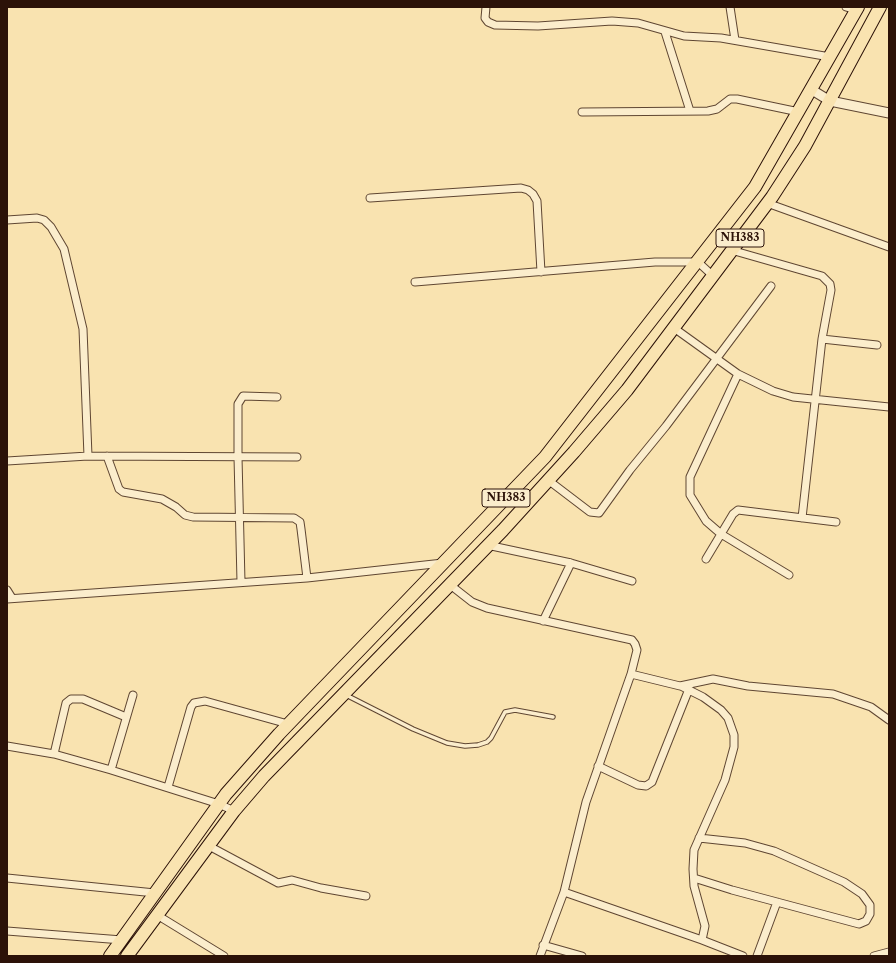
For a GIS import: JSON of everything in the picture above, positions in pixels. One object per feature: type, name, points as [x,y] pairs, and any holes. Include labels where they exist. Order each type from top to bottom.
[{"type":"highway","name":"NH383","points":[[127,956],[234,811],[264,776],[487,545],[548,480],[627,390],[767,203],[805,146],[880,7]]},
{"type":"highway","name":"NH383","points":[[110,956],[219,804],[288,724],[545,457],[698,262],[755,187],[812,90],[830,57],[853,8]]},
{"type":"street","points":[[486,7],[485,18],[488,22],[495,25],[538,26],[612,21],[638,23],[665,32],[684,36],[735,40],[778,49],[830,57]]},
{"type":"street","points":[[730,7],[735,40]]},
{"type":"street","points":[[665,32],[690,111]]},
{"type":"street","points":[[812,90],[830,101],[889,113]]},
{"type":"street","points":[[582,112],[708,112],[717,109],[730,100],[737,99],[799,112]]},
{"type":"street","points":[[370,198],[521,188],[528,190],[533,194],[537,201],[541,272]]},
{"type":"street","points":[[767,203],[889,246]]},
{"type":"street","points":[[7,220],[37,218],[44,220],[51,227],[64,249],[83,329],[88,456]]},
{"type":"street","points":[[731,250],[822,276],[827,279],[831,290],[822,339],[802,518]]},
{"type":"street","points":[[415,282],[655,262],[698,262],[712,275]]},
{"type":"street","points":[[548,480],[590,512],[599,513],[771,286]]},
{"type":"street","points":[[674,328],[738,374],[773,391],[793,397],[889,407]]},
{"type":"street","points":[[822,339],[877,345]]},
{"type":"street","points":[[738,374],[690,477],[688,485],[694,503],[706,521],[721,534],[789,575]]},
{"type":"street","points":[[241,582],[238,404],[240,398],[248,396],[277,397]]},
{"type":"street","points":[[7,461],[88,456],[238,458],[297,457]]},
{"type":"street","points":[[107,456],[116,485],[123,492],[162,499],[176,507],[185,515],[193,517],[239,516],[294,518],[300,522],[307,578]]},
{"type":"street","points":[[706,559],[733,514],[738,510],[836,522]]},
{"type":"street","points":[[487,545],[571,563],[632,581]]},
{"type":"street","points":[[7,590],[9,598],[307,578],[443,563]]},
{"type":"street","points":[[544,621],[571,563]]},
{"type":"street","points":[[449,584],[472,602],[515,616],[632,640],[636,644],[637,650],[631,674],[586,802],[564,892],[540,956]]},
{"type":"street","points":[[631,674],[689,689],[721,710],[728,718],[734,735],[734,747],[725,780],[694,850],[694,878],[705,926],[702,940]]},
{"type":"street","points":[[680,686],[713,679],[748,686],[833,694],[871,707],[889,720]]},
{"type":"street","points":[[598,766],[638,785],[646,786],[652,782],[689,689]]},
{"type":"street","points":[[111,770],[133,695]]},
{"type":"street","points":[[54,754],[66,703],[71,699],[83,700],[126,717]]},
{"type":"street","points":[[168,787],[191,707],[194,703],[205,701],[288,724]]},
{"type":"street","points":[[7,746],[54,754],[111,770],[219,804],[234,811]]},
{"type":"street","points":[[694,878],[859,924],[866,921],[870,914],[870,905],[862,894],[844,882],[774,851],[745,843],[699,838]]},
{"type":"street","points":[[209,846],[278,883],[292,880],[321,888],[366,896]]},
{"type":"street","points":[[7,878],[155,893]]},
{"type":"street","points":[[564,892],[702,940],[743,956]]},
{"type":"street","points":[[757,956],[777,902]]},
{"type":"street","points":[[157,915],[224,956]]},
{"type":"street","points":[[7,931],[122,940]]},
{"type":"street","points":[[543,945],[582,956]]},
{"type":"street","points":[[874,956],[889,952]]},
{"type":"lane","points":[[343,693],[413,729],[447,743],[465,746],[478,745],[487,742],[491,738],[505,712],[515,710],[553,717]]}]
